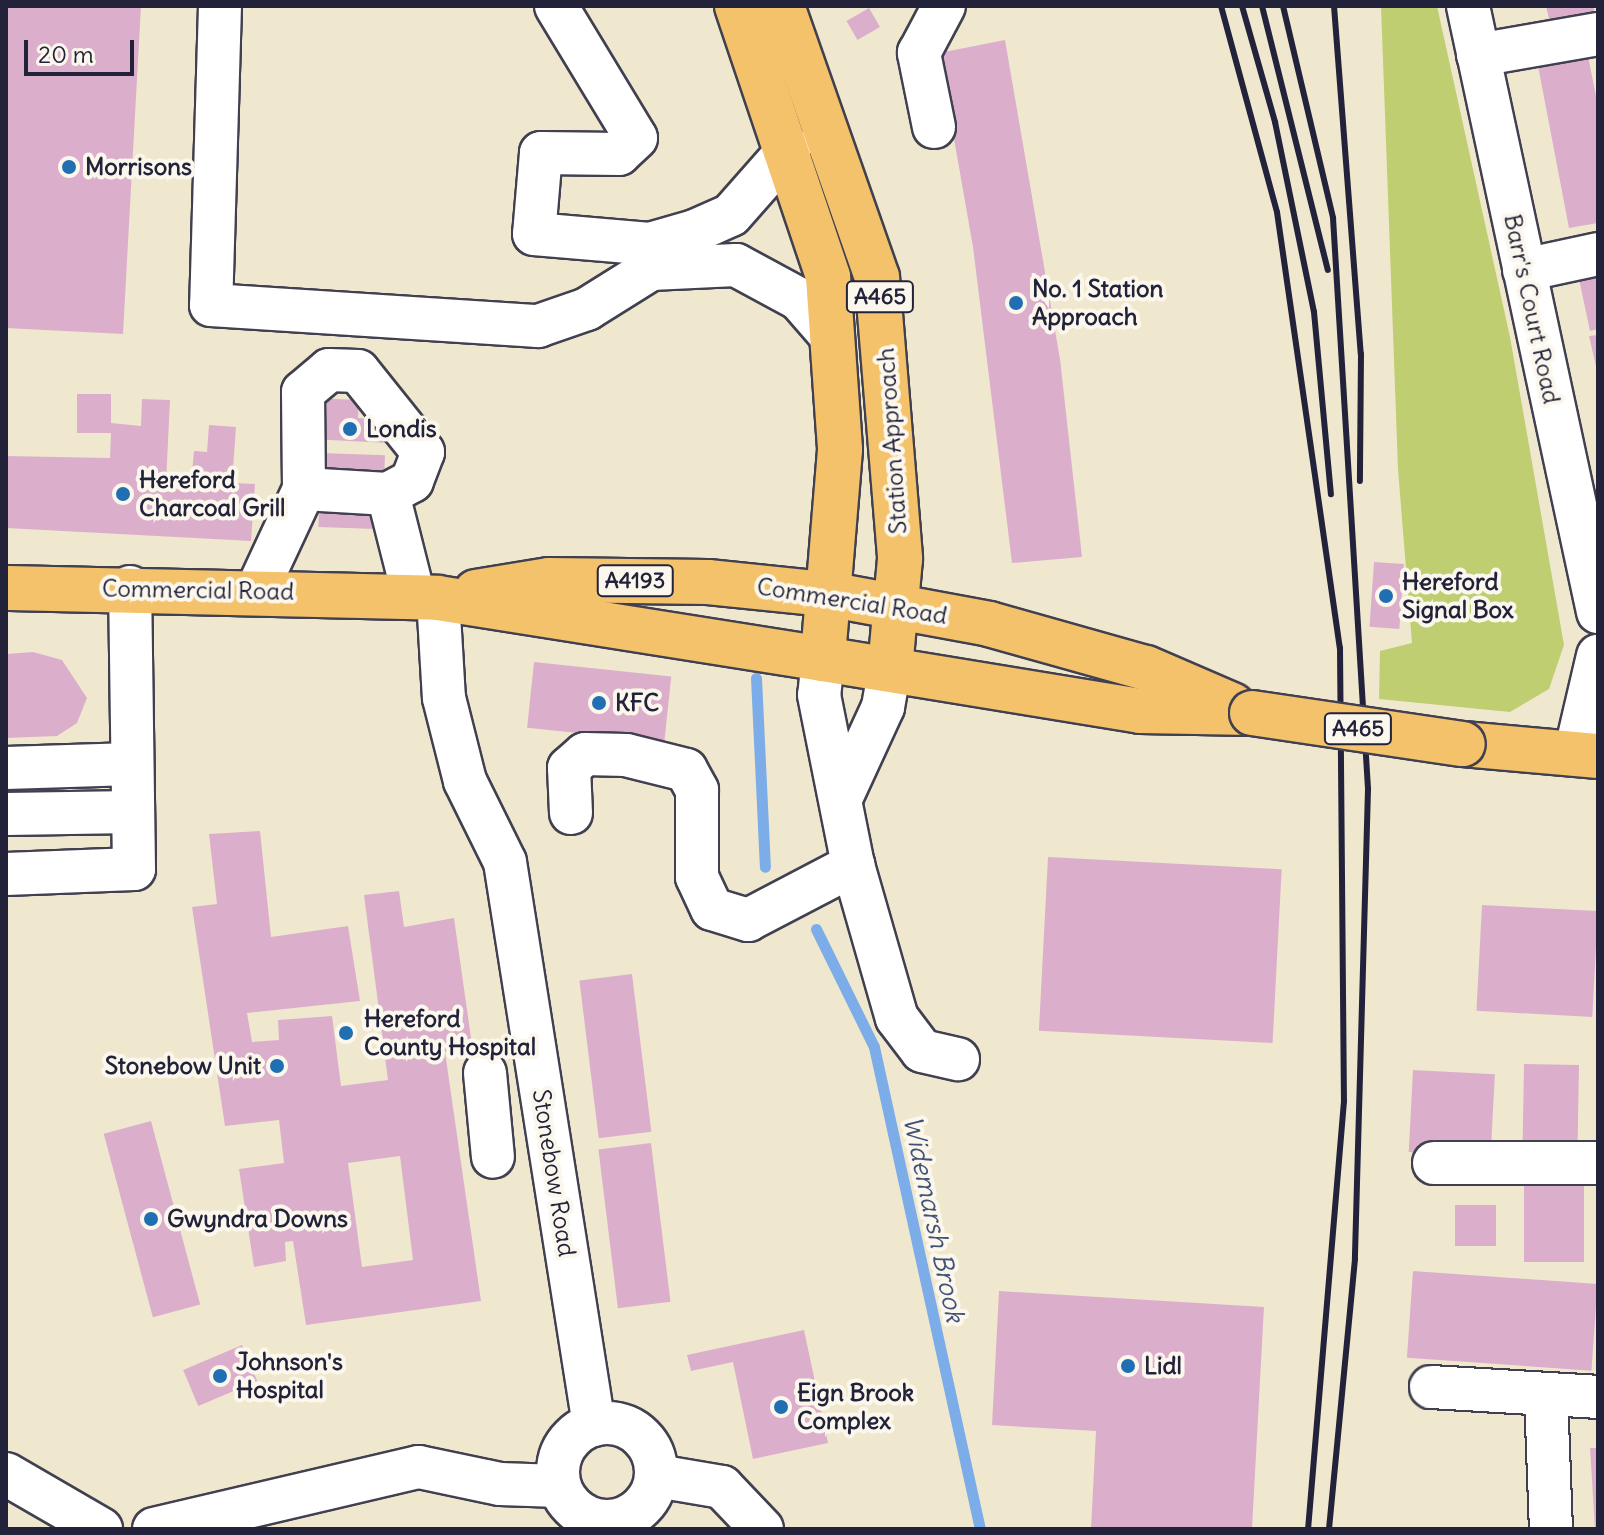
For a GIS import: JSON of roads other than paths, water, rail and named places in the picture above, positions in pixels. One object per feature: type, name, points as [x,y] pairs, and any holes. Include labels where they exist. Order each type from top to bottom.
[{"type":"main road","name":"A465","points":[[737,6],[790,148],[828,277],[840,450],[833,595]]},
{"type":"main road","name":"Station Approach","points":[[782,6],[877,277],[888,362],[898,604],[890,668]]},
{"type":"main road","name":"Commercial Road","points":[[426,598],[549,580],[708,582],[898,604],[1146,668],[1252,713]]},
{"type":"main road","name":"Commercial Road","points":[[6,588],[257,590],[426,598],[890,668],[1140,711],[1252,713],[1463,744],[1587,755]]},
{"type":"main road","points":[[823,659],[833,595]]},
{"type":"street","points":[[220,6],[211,305],[538,326],[605,318],[651,269],[696,247],[731,215],[790,148]]},
{"type":"street","points":[[934,127],[919,53],[944,6]]},
{"type":"street","name":"Barr's Court Road","points":[[1468,6],[1598,612]]},
{"type":"street","points":[[562,11],[636,138],[619,154],[541,153],[534,234],[696,247],[799,299],[832,337]]},
{"type":"street","points":[[1478,55],[1598,34]]},
{"type":"street","points":[[1524,270],[1598,254]]},
{"type":"street","points":[[257,590],[304,489],[303,392],[329,370],[358,371],[423,452],[412,481],[388,494],[304,489]]},
{"type":"street","name":"Stonebow Road","points":[[388,494],[426,598],[444,698],[465,781],[505,862],[594,1425]]},
{"type":"street","points":[[6,874],[134,869],[130,587]]},
{"type":"street","points":[[1587,755],[1598,656]]},
{"type":"street","points":[[823,659],[819,695],[843,794],[853,865],[897,1018],[922,1051],[958,1059]]},
{"type":"street","points":[[843,794],[883,707],[890,668]]},
{"type":"street","points":[[571,813],[569,768],[585,754],[626,755],[686,770],[697,790],[697,877],[712,909],[748,920],[853,865]]},
{"type":"street","points":[[6,768],[132,764]]},
{"type":"street","points":[[6,814],[133,812]]},
{"type":"street","points":[[493,1157],[487,1092],[543,1103]]},
{"type":"street","points":[[1434,1163],[1598,1163]]},
{"type":"street","points":[[1431,1387],[1598,1397]]},
{"type":"street","points":[[1546,1394],[1551,1529]]},
{"type":"street","points":[[612,1423],[646,1440],[657,1476],[644,1506],[599,1525],[574,1509],[559,1486],[568,1442],[594,1425],[612,1423]]},
{"type":"street","points":[[154,1529],[419,1467],[515,1486],[559,1486]]},
{"type":"street","points":[[6,1474],[101,1529]]},
{"type":"street","points":[[657,1476],[722,1487],[762,1529]]},
{"type":"waterway","name":"Widemarsh Brook","points":[[756,678],[765,867]]},
{"type":"waterway","name":"Widemarsh Brook","points":[[816,929],[874,1047],[980,1529]]},
{"type":"railway","points":[[1221,6],[1277,212],[1340,648],[1344,1101],[1308,1529]]},
{"type":"railway","points":[[1242,6],[1275,122],[1314,312],[1331,494]]},
{"type":"railway","points":[[1262,6],[1328,270]]},
{"type":"railway","points":[[1283,6],[1333,218],[1368,789],[1355,1259],[1329,1529]]},
{"type":"railway","points":[[1334,6],[1361,354],[1360,481]]},
{"type":"place","name":"Morrisons","points":[[69,167]]},
{"type":"place","name":"No. 1 Station Approach","points":[[1016,303]]},
{"type":"place","name":"Londis","points":[[350,429]]},
{"type":"place","name":"Hereford Charcoal Grill","points":[[123,494]]},
{"type":"place","name":"Hereford Signal Box","points":[[1386,596]]},
{"type":"place","name":"KFC","points":[[599,703]]},
{"type":"place","name":"Hereford County Hospital","points":[[346,1033]]},
{"type":"place","name":"Stonebow Unit","points":[[277,1066]]},
{"type":"place","name":"Gwyndra Downs","points":[[151,1219]]},
{"type":"place","name":"Lidl","points":[[1128,1366]]},
{"type":"place","name":"Johnson's Hospital","points":[[220,1376]]},
{"type":"place","name":"Eign Brook Complex","points":[[781,1407]]}]
